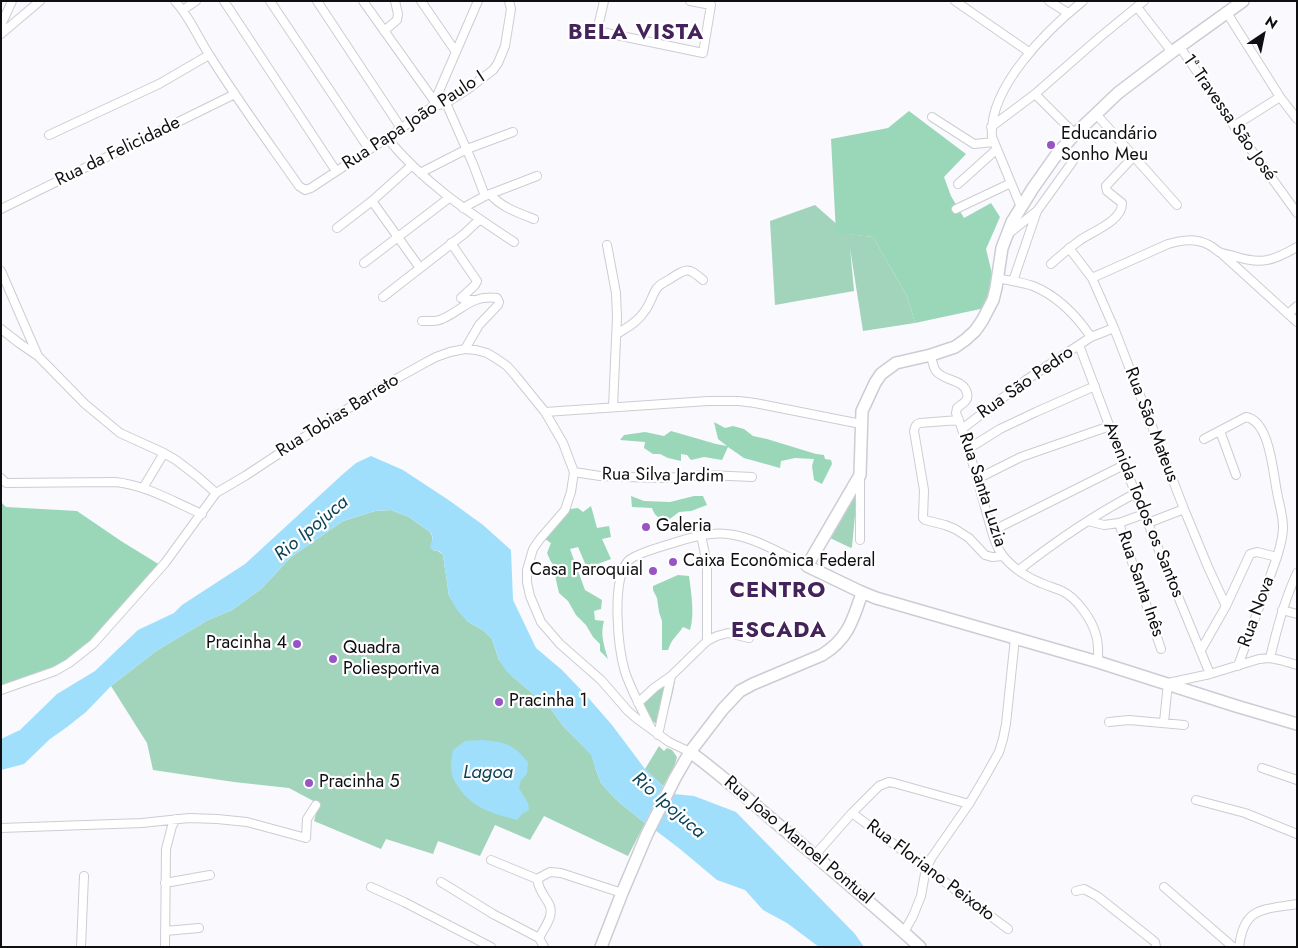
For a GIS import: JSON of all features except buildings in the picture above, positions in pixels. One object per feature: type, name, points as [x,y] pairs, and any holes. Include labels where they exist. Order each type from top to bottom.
[{"type":"street","points":[[1,25],[12,1]]},
{"type":"street","points":[[1,34],[40,1]]},
{"type":"street","points":[[175,1],[183,10],[209,55],[235,94]]},
{"type":"street","points":[[183,10],[196,1]]},
{"type":"street","points":[[224,1],[336,171]]},
{"type":"street","points":[[270,1],[369,149]]},
{"type":"street","points":[[317,1],[402,128]]},
{"type":"street","points":[[363,1],[433,104]]},
{"type":"street","points":[[384,31],[397,20],[398,14],[395,1]]},
{"type":"street","points":[[421,1],[456,52]]},
{"type":"street","points":[[468,1],[474,10]]},
{"type":"street","points":[[433,104],[478,1]]},
{"type":"street","name":"Rua Papa João Paulo I","points":[[235,94],[299,186],[302,189],[308,190],[402,128],[433,104],[446,103],[493,70],[498,63],[504,46],[511,9],[509,1]]},
{"type":"street","points":[[604,1],[597,31],[703,53],[711,6],[690,1]]},
{"type":"street","points":[[954,1],[1029,52]]},
{"type":"street","points":[[1049,1],[1068,13]]},
{"type":"street","points":[[1021,207],[992,137],[991,127],[996,106],[1010,79],[1029,52],[1068,13],[1083,1]]},
{"type":"street","points":[[991,127],[1035,94],[1144,1]]},
{"type":"street","points":[[860,540],[862,411],[881,374],[896,363],[955,347],[975,331],[989,310],[993,300],[1006,235],[1021,207],[1057,154],[1118,93],[1240,2]]},
{"type":"street","name":"1ª Travessa São José","points":[[1137,7],[1176,49],[1297,213]]},
{"type":"street","points":[[1227,13],[1280,96],[1297,119]]},
{"type":"street","points":[[49,135],[159,84],[209,55]]},
{"type":"street","name":"Rua da Felicidade","points":[[1,209],[235,94]]},
{"type":"street","points":[[1035,94],[1075,134]]},
{"type":"street","points":[[1234,126],[1280,96]]},
{"type":"street","points":[[446,103],[487,195],[518,213],[534,219]]},
{"type":"street","points":[[1096,114],[1177,205]]},
{"type":"street","points":[[932,117],[974,144],[996,145]]},
{"type":"street","points":[[420,173],[467,150],[513,132]]},
{"type":"street","points":[[387,138],[411,166],[449,198],[514,242]]},
{"type":"street","points":[[958,184],[996,145]]},
{"type":"street","points":[[1051,264],[1079,240],[1112,221],[1121,210],[1122,203],[1107,191],[1106,186],[1134,156]]},
{"type":"street","points":[[1013,282],[1038,211],[1073,162]]},
{"type":"street","points":[[337,228],[372,201],[411,166]]},
{"type":"street","points":[[463,208],[487,195],[537,176]]},
{"type":"street","points":[[956,209],[1011,183]]},
{"type":"street","points":[[364,263],[449,198]]},
{"type":"street","points":[[372,201],[420,268]]},
{"type":"street","points":[[1006,235],[1038,211]]},
{"type":"street","points":[[383,297],[464,234],[479,220]]},
{"type":"street","points":[[1092,278],[1168,244],[1179,241],[1200,241],[1219,252],[1297,322]]},
{"type":"street","points":[[451,243],[476,280],[475,285],[461,298],[463,300],[474,300]]},
{"type":"street","points":[[607,245],[616,300],[617,334],[613,407]]},
{"type":"street","points":[[1219,252],[1244,259],[1262,261],[1279,257],[1297,247]]},
{"type":"street","name":"Rua São Mateus","points":[[1069,248],[1092,278],[1114,328],[1184,510],[1226,606]]},
{"type":"street","points":[[617,334],[642,316],[660,285],[679,273],[684,270],[693,272],[704,280]]},
{"type":"street","points":[[1,271],[38,356]]},
{"type":"street","points":[[998,278],[1032,286],[1061,302],[1077,318],[1091,337]]},
{"type":"street","points":[[422,322],[441,320],[480,298],[497,298],[499,300],[499,303],[492,312],[479,325],[465,349],[487,353],[506,366],[545,412],[562,443],[574,472],[571,492],[565,510],[540,539],[530,558],[527,570],[530,596],[541,622],[560,644],[601,680],[628,710],[669,742],[690,752]]},
{"type":"street","points":[[1288,314],[1297,306]]},
{"type":"street","name":"Rua São Pedro","points":[[962,429],[1026,380],[1091,337],[1114,328]]},
{"type":"street","points":[[1,330],[38,356],[85,404],[120,432],[164,453],[193,473],[216,493],[165,563],[107,629],[82,654],[55,671],[1,690]]},
{"type":"street","name":"Avenida Todos os Santos","points":[[1079,345],[1124,465],[1210,674]]},
{"type":"street","name":"Rua Tobias Barreto","points":[[216,493],[387,384],[436,357],[465,349]]},
{"type":"street","name":"Rua Santa Luzia","points":[[931,355],[936,372],[962,385],[967,390],[967,400],[956,409],[956,413],[992,531],[1003,556],[1019,570],[1040,583],[1063,591],[1075,600],[1086,615],[1094,631],[1098,644],[1098,662]]},
{"type":"street","points":[[968,449],[1000,429],[1095,386]]},
{"type":"street","points":[[545,412],[725,401],[755,403],[861,424]]},
{"type":"street","name":"Rua Nova","points":[[1220,431],[1246,417],[1256,421],[1265,437],[1270,454],[1283,525],[1277,558],[1238,666]]},
{"type":"street","points":[[959,420],[920,423],[916,425],[914,430],[924,490],[923,518],[955,529],[969,538],[985,555],[992,557],[1003,556]]},
{"type":"street","points":[[977,479],[1021,457],[1110,426]]},
{"type":"street","points":[[1204,439],[1220,431],[1236,475]]},
{"type":"street","points":[[142,488],[164,453]]},
{"type":"street","points":[[992,531],[1124,465]]},
{"type":"street","name":"Rua Silva Jardim","points":[[574,472],[626,477],[662,478],[708,475],[752,477]]},
{"type":"street","points":[[807,566],[860,476]]},
{"type":"street","points":[[1,478],[6,483],[115,482],[132,484],[202,514]]},
{"type":"street","points":[[1019,570],[1047,548],[1104,510],[1136,493]]},
{"type":"street","points":[[1148,523],[1184,510]]},
{"type":"street","points":[[1119,522],[1144,514]]},
{"type":"street","name":"Rua Santa Inês","points":[[1088,521],[1104,525],[1119,522],[1161,649]]},
{"type":"street","points":[[655,732],[638,703],[623,664],[617,607],[620,579],[629,560],[636,556],[700,535],[710,534],[735,534],[758,542],[876,598],[1098,662],[1297,724]]},
{"type":"street","points":[[700,535],[707,564],[707,641]]},
{"type":"street","points":[[1201,650],[1226,606],[1250,554],[1257,552],[1277,558]]},
{"type":"street","points":[[1270,658],[1282,610],[1297,573]]},
{"type":"street","points":[[602,947],[647,834],[690,752],[723,709],[740,692],[753,684],[833,649],[841,641],[850,626],[862,593]]},
{"type":"street","points":[[1282,610],[1297,614]]},
{"type":"street","points":[[638,703],[671,676],[707,641],[728,633],[749,638]]},
{"type":"street","points":[[904,932],[921,896],[926,868],[993,765],[1003,739],[1015,638]]},
{"type":"street","points":[[1168,683],[1210,674],[1259,659],[1270,658],[1297,665]]},
{"type":"street","points":[[655,732],[671,676]]},
{"type":"street","points":[[1164,722],[1168,683]]},
{"type":"street","points":[[1109,722],[1129,720],[1184,725]]},
{"type":"street","name":"Rua Joao Manoel Pontual","points":[[690,752],[815,855],[920,947]]},
{"type":"street","points":[[1262,768],[1297,780]]},
{"type":"street","points":[[815,855],[879,786],[889,782],[969,804]]},
{"type":"street","points":[[1196,800],[1246,813],[1297,834]]},
{"type":"street","points":[[1,828],[142,823],[204,818],[232,820],[264,826],[306,838],[307,819],[316,805]]},
{"type":"street","name":"Rua Floriano Peixoto","points":[[852,813],[1008,929]]},
{"type":"street","points":[[165,947],[166,849],[172,826],[176,819]]},
{"type":"street","points":[[491,860],[536,879],[541,893],[550,905],[551,910],[550,919],[539,938]]},
{"type":"street","points":[[536,879],[550,872],[622,893]]},
{"type":"street","points":[[165,883],[210,875]]},
{"type":"street","points":[[80,947],[84,876]]},
{"type":"street","points":[[441,882],[493,914],[539,938],[544,947]]},
{"type":"street","points":[[371,887],[411,905],[491,947]]},
{"type":"street","points":[[1164,887],[1233,947]]},
{"type":"street","points":[[1076,891],[1084,889],[1097,896],[1150,938],[1156,946]]},
{"type":"street","points":[[1240,947],[1245,925],[1248,918],[1254,913],[1297,904]]},
{"type":"street","points":[[165,931],[199,928]]},
{"type":"green space","points":[[909,111],[966,154],[944,177],[951,196],[964,218],[991,203],[1000,217],[986,249],[996,290],[985,308],[915,323],[907,296],[873,237],[836,233],[831,139],[888,128]]},
{"type":"green space","points":[[815,205],[848,234],[873,237],[907,296],[915,323],[863,331],[850,248],[854,291],[775,305],[770,221]]},
{"type":"green space","points":[[714,422],[725,428],[733,426],[744,429],[753,436],[824,455],[825,459],[831,460],[832,464],[822,484],[814,480],[812,466],[814,459],[795,458],[781,461],[780,468],[744,458],[728,447],[722,460],[704,457],[691,460],[687,455],[681,454],[681,461],[660,454],[653,454],[644,448],[645,442],[620,440],[624,435],[645,432],[664,436],[671,431],[727,446],[718,439]]},
{"type":"green space","points":[[856,492],[857,494],[851,548],[828,537]]},
{"type":"green space","points":[[631,496],[644,501],[670,502],[694,496],[703,496],[707,505],[691,511],[679,512],[667,521],[658,517],[652,508],[632,507]]},
{"type":"green space","points":[[1,502],[6,507],[77,511],[160,565],[88,647],[52,673],[1,688]]},
{"type":"green space","points":[[591,506],[597,528],[609,526],[611,537],[602,539],[611,559],[587,568],[578,547],[570,549],[585,590],[602,600],[601,609],[594,611],[595,620],[604,621],[602,635],[608,659],[600,651],[600,644],[586,625],[576,615],[568,601],[559,593],[554,566],[547,553],[551,543],[545,539],[570,509],[578,508],[583,512]]},
{"type":"green space","points":[[391,510],[409,517],[430,532],[432,536],[432,550],[438,551],[443,555],[449,596],[467,621],[484,631],[492,639],[499,660],[513,677],[550,708],[564,727],[592,755],[601,783],[620,803],[645,823],[628,856],[544,816],[530,840],[495,825],[480,856],[438,841],[433,854],[386,839],[381,849],[314,821],[319,804],[289,788],[153,770],[147,743],[111,686],[156,651],[208,620],[232,610],[261,589],[291,557],[343,521],[375,511]]},
{"type":"green space","points":[[678,575],[689,576],[692,603],[690,630],[683,627],[668,650],[662,650],[662,621],[653,586]]},
{"type":"green space","points":[[677,668],[670,705],[661,726],[650,720],[640,703]]},
{"type":"green space","points":[[659,746],[664,751],[667,748],[672,750],[677,757],[663,786],[645,769]]},
{"type":"water","name":"Rio Ipojuca","points":[[371,456],[403,470],[450,501],[483,525],[511,550],[513,600],[536,648],[562,670],[585,694],[612,725],[645,769],[663,786],[645,823],[620,803],[601,783],[591,755],[564,727],[550,708],[507,672],[499,660],[492,639],[484,631],[467,621],[457,610],[449,596],[443,555],[439,551],[432,550],[430,547],[432,538],[430,532],[409,517],[391,510],[375,511],[343,521],[291,557],[261,589],[232,610],[208,620],[156,651],[111,686],[86,712],[50,739],[24,764],[1,770],[1,739],[20,730],[57,694],[95,671],[138,630],[174,613],[182,605],[245,564],[343,474],[356,463]]},
{"type":"water","name":"Lagoa","points":[[481,740],[508,745],[528,762],[527,774],[521,780],[519,788],[528,803],[529,810],[517,820],[492,813],[470,801],[453,779],[451,760],[453,750],[465,741]]},
{"type":"water","name":"Rio Ipojuca","points":[[674,794],[694,796],[736,812],[855,934],[864,947],[819,947],[787,923],[763,910],[745,890],[717,880],[655,830]]},
{"type":"place","name":"Educandário Sonho Meu","points":[[1051,145]]},
{"type":"place","name":"Galeria","points":[[646,527]]},
{"type":"place","name":"Caixa Econômica Federal","points":[[673,562]]},
{"type":"place","name":"Casa Paroquial","points":[[653,571]]},
{"type":"place","name":"Pracinha 4","points":[[297,644]]},
{"type":"place","name":"Quadra Poliesportiva","points":[[333,659]]},
{"type":"place","name":"Pracinha 1","points":[[499,702]]},
{"type":"place","name":"Pracinha 5","points":[[309,783]]},
{"type":"district","name":"BELA VISTA","points":[[636,34]]},
{"type":"district","name":"CENTRO","points":[[778,592]]},
{"type":"district","name":"ESCADA","points":[[779,632]]}]
